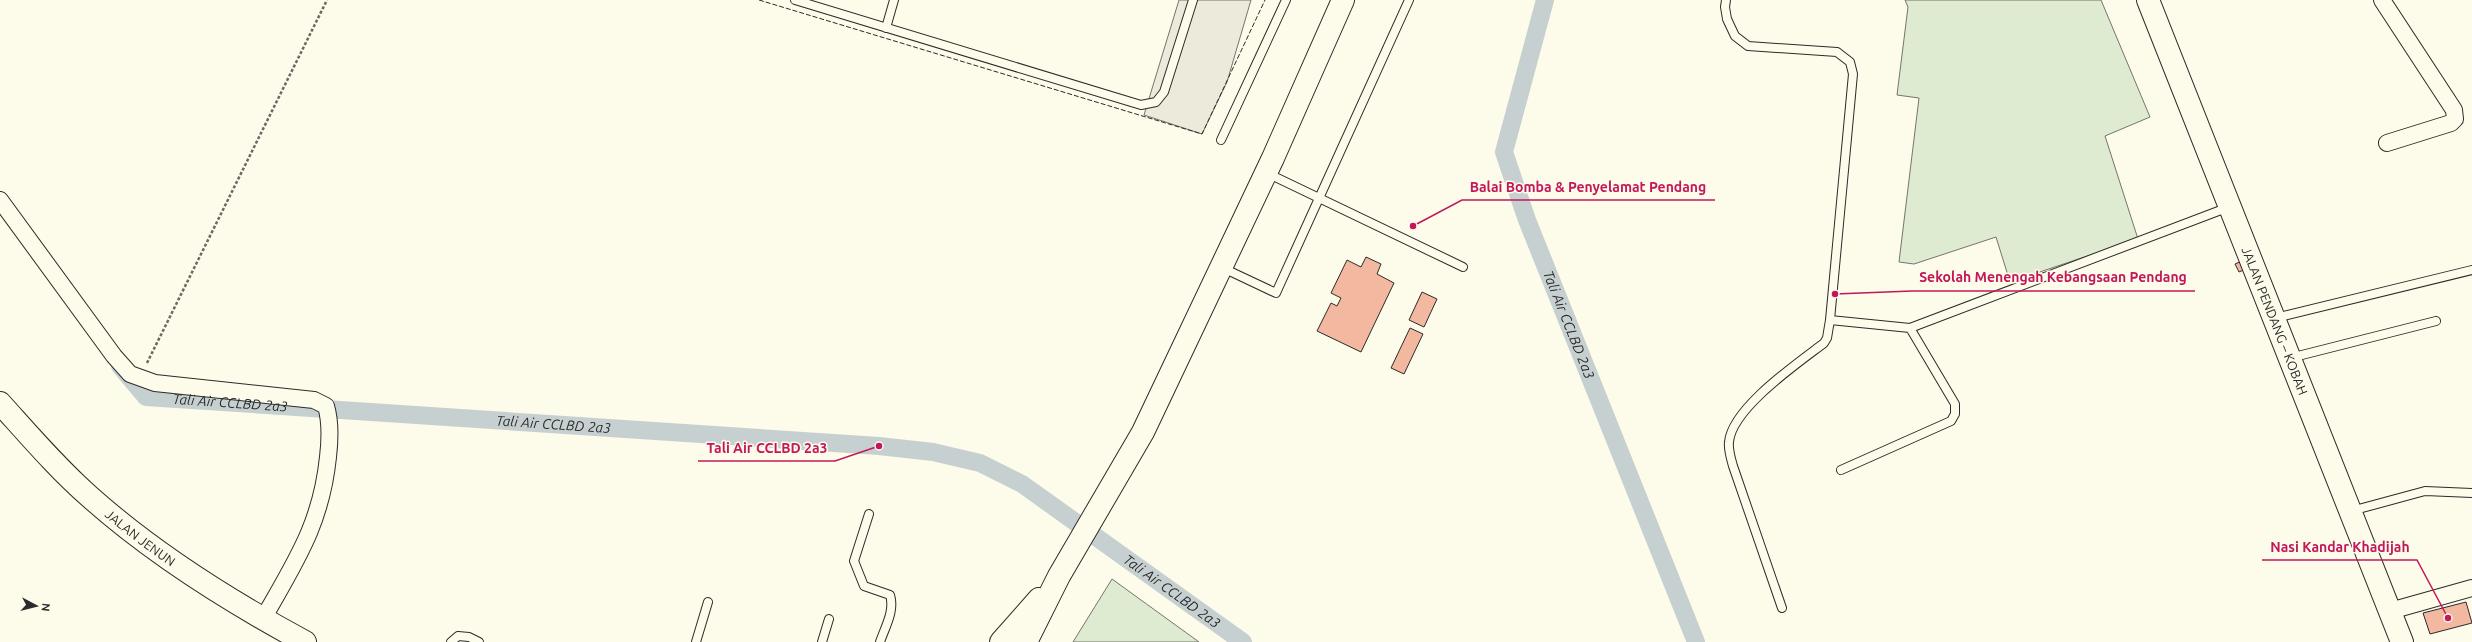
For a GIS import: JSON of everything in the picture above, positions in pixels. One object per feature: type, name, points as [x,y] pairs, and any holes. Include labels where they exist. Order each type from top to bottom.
[{"type":"main road","points":[[1026,642],[1059,576],[1071,558],[1102,500],[1143,432],[1265,173],[1342,0]]},
{"type":"main road","name":"JALAN PENDANG – KOBAH","points":[[2148,0],[2402,642]]},
{"type":"main road","name":"JALAN JENUN","points":[[0,403],[89,497],[131,532],[181,569],[263,619],[306,642]]},
{"type":"main road","points":[[1001,642],[1059,576]]},
{"type":"street","points":[[2382,0],[2454,110],[2455,119],[2451,123],[2387,143]]},
{"type":"street","points":[[0,200],[114,356],[130,374],[143,380],[314,400],[328,411],[330,437],[320,506],[307,542],[263,619]]},
{"type":"street","points":[[2390,611],[2472,588]]},
{"type":"lane","points":[[795,0],[1131,103],[1146,105],[1151,104],[1160,98],[1167,85],[1193,0]]},
{"type":"lane","points":[[886,28],[894,0]]},
{"type":"lane","points":[[1221,140],[1286,0]]},
{"type":"lane","points":[[1221,267],[1276,293],[1409,0]]},
{"type":"lane","points":[[1726,0],[1725,7],[1727,19],[1735,36],[1748,46],[1837,52],[1850,62],[1853,74],[1830,320],[1827,338],[1824,343],[1780,377],[1761,394],[1735,423],[1728,442],[1732,466],[1782,608]]},
{"type":"lane","points":[[1265,173],[1463,267]]},
{"type":"lane","points":[[1830,320],[1910,328],[2230,207]]},
{"type":"lane","points":[[2274,318],[2472,270]]},
{"type":"lane","points":[[2290,358],[2436,321]]},
{"type":"lane","points":[[1841,470],[1951,421],[1955,414],[1955,404],[1910,328]]},
{"type":"lane","points":[[2350,512],[2425,491],[2472,493]]},
{"type":"lane","points":[[869,514],[854,561],[864,586],[890,595],[892,601],[891,613],[880,642]]},
{"type":"lane","points":[[696,642],[708,602]]},
{"type":"lane","points":[[822,642],[829,618]]},
{"type":"lane","points":[[451,642],[458,636],[469,636],[479,642]]},
{"type":"path","points":[[143,380],[149,359],[327,0]]},
{"type":"green space","points":[[1905,0],[2101,0],[2150,117],[2105,136],[2138,239],[2010,282],[1996,237],[1914,264],[1899,262],[1919,98],[1897,95],[1908,7]]},
{"type":"green space","points":[[1112,579],[1199,642],[1073,642]]},
{"type":"shaded area","points":[[1179,0],[1251,0],[1227,82],[1202,134],[1144,115]]},
{"type":"building","points":[[1366,257],[1381,264],[1377,274],[1394,283],[1361,352],[1317,331],[1331,303],[1337,306],[1341,298],[1331,293],[1347,260],[1361,267]]},
{"type":"building","points":[[2242,261],[2246,269],[2239,272],[2235,264]]},
{"type":"building","points":[[1422,292],[1437,299],[1424,327],[1409,320]]},
{"type":"building","points":[[1410,328],[1423,334],[1404,374],[1391,368]]},
{"type":"building","points":[[2466,602],[2472,623],[2430,634],[2423,613]]},
{"type":"waterway","name":"Tali Air CCLBD 2a3","points":[[1545,0],[1504,152],[1527,220],[1696,642]]},
{"type":"waterway","name":"Tali Air CCLBD 2a3","points":[[120,366],[146,397],[879,446],[933,452],[980,463],[1022,484],[1243,642]]},
{"type":"fence","points":[[759,0],[1202,134],[1265,0]]},
{"type":"place","name":"Balai Bomba & Penyelamat Pendang","points":[[1413,226]]},
{"type":"place","name":"Sekolah Menengah Kebangsaan Pendang","points":[[1835,294]]},
{"type":"place","name":"Tali Air CCLBD 2a3","points":[[879,446]]},
{"type":"place","name":"Nasi Kandar Khadijah","points":[[2448,618]]}]
